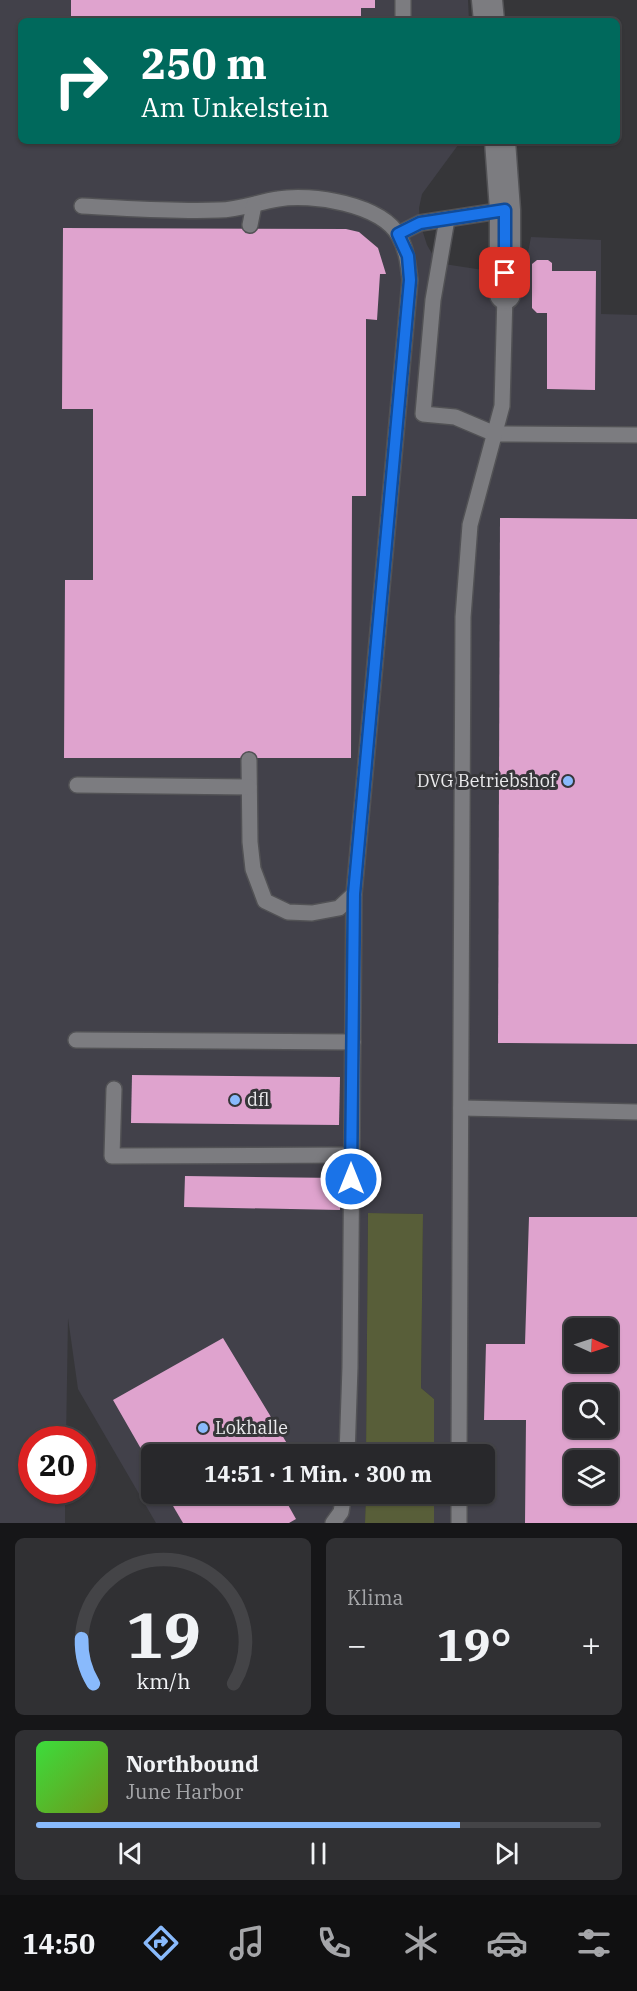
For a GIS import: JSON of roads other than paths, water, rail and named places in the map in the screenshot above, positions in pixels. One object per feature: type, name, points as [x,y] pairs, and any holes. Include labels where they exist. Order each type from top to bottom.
[{"type":"street","points":[[488,0],[489,18]]},
{"type":"street","points":[[500,144],[505,210],[505,294]]},
{"type":"lane","points":[[403,0],[403,18]]},
{"type":"lane","points":[[82,206],[221,210],[254,205],[278,198],[316,198],[350,205],[384,219],[398,234],[408,256],[410,280],[354,894],[350,1367],[346,1444]]},
{"type":"lane","points":[[250,225],[254,205]]},
{"type":"lane","points":[[398,234],[420,223],[505,210]]},
{"type":"lane","points":[[447,219],[433,300],[423,414],[455,417],[495,434],[637,435]]},
{"type":"lane","points":[[459,1444],[463,617],[470,525],[502,406],[505,294]]},
{"type":"lane","points":[[249,760],[250,842],[253,869],[265,901],[288,912],[312,913],[339,908],[354,894]]},
{"type":"lane","points":[[77,785],[249,787]]},
{"type":"lane","points":[[76,1040],[353,1042]]},
{"type":"lane","points":[[114,1089],[112,1156],[351,1155]]},
{"type":"lane","points":[[461,1108],[637,1112]]},
{"type":"lane","points":[[333,1523],[341,1512],[342,1504]]},
{"type":"lane","points":[[459,1504],[459,1523]]},
{"type":"place","name":"DVG Betriebshof","points":[[568,781]]},
{"type":"place","name":"dfl","points":[[235,1100]]},
{"type":"place","name":"Lokhalle","points":[[203,1428]]}]
